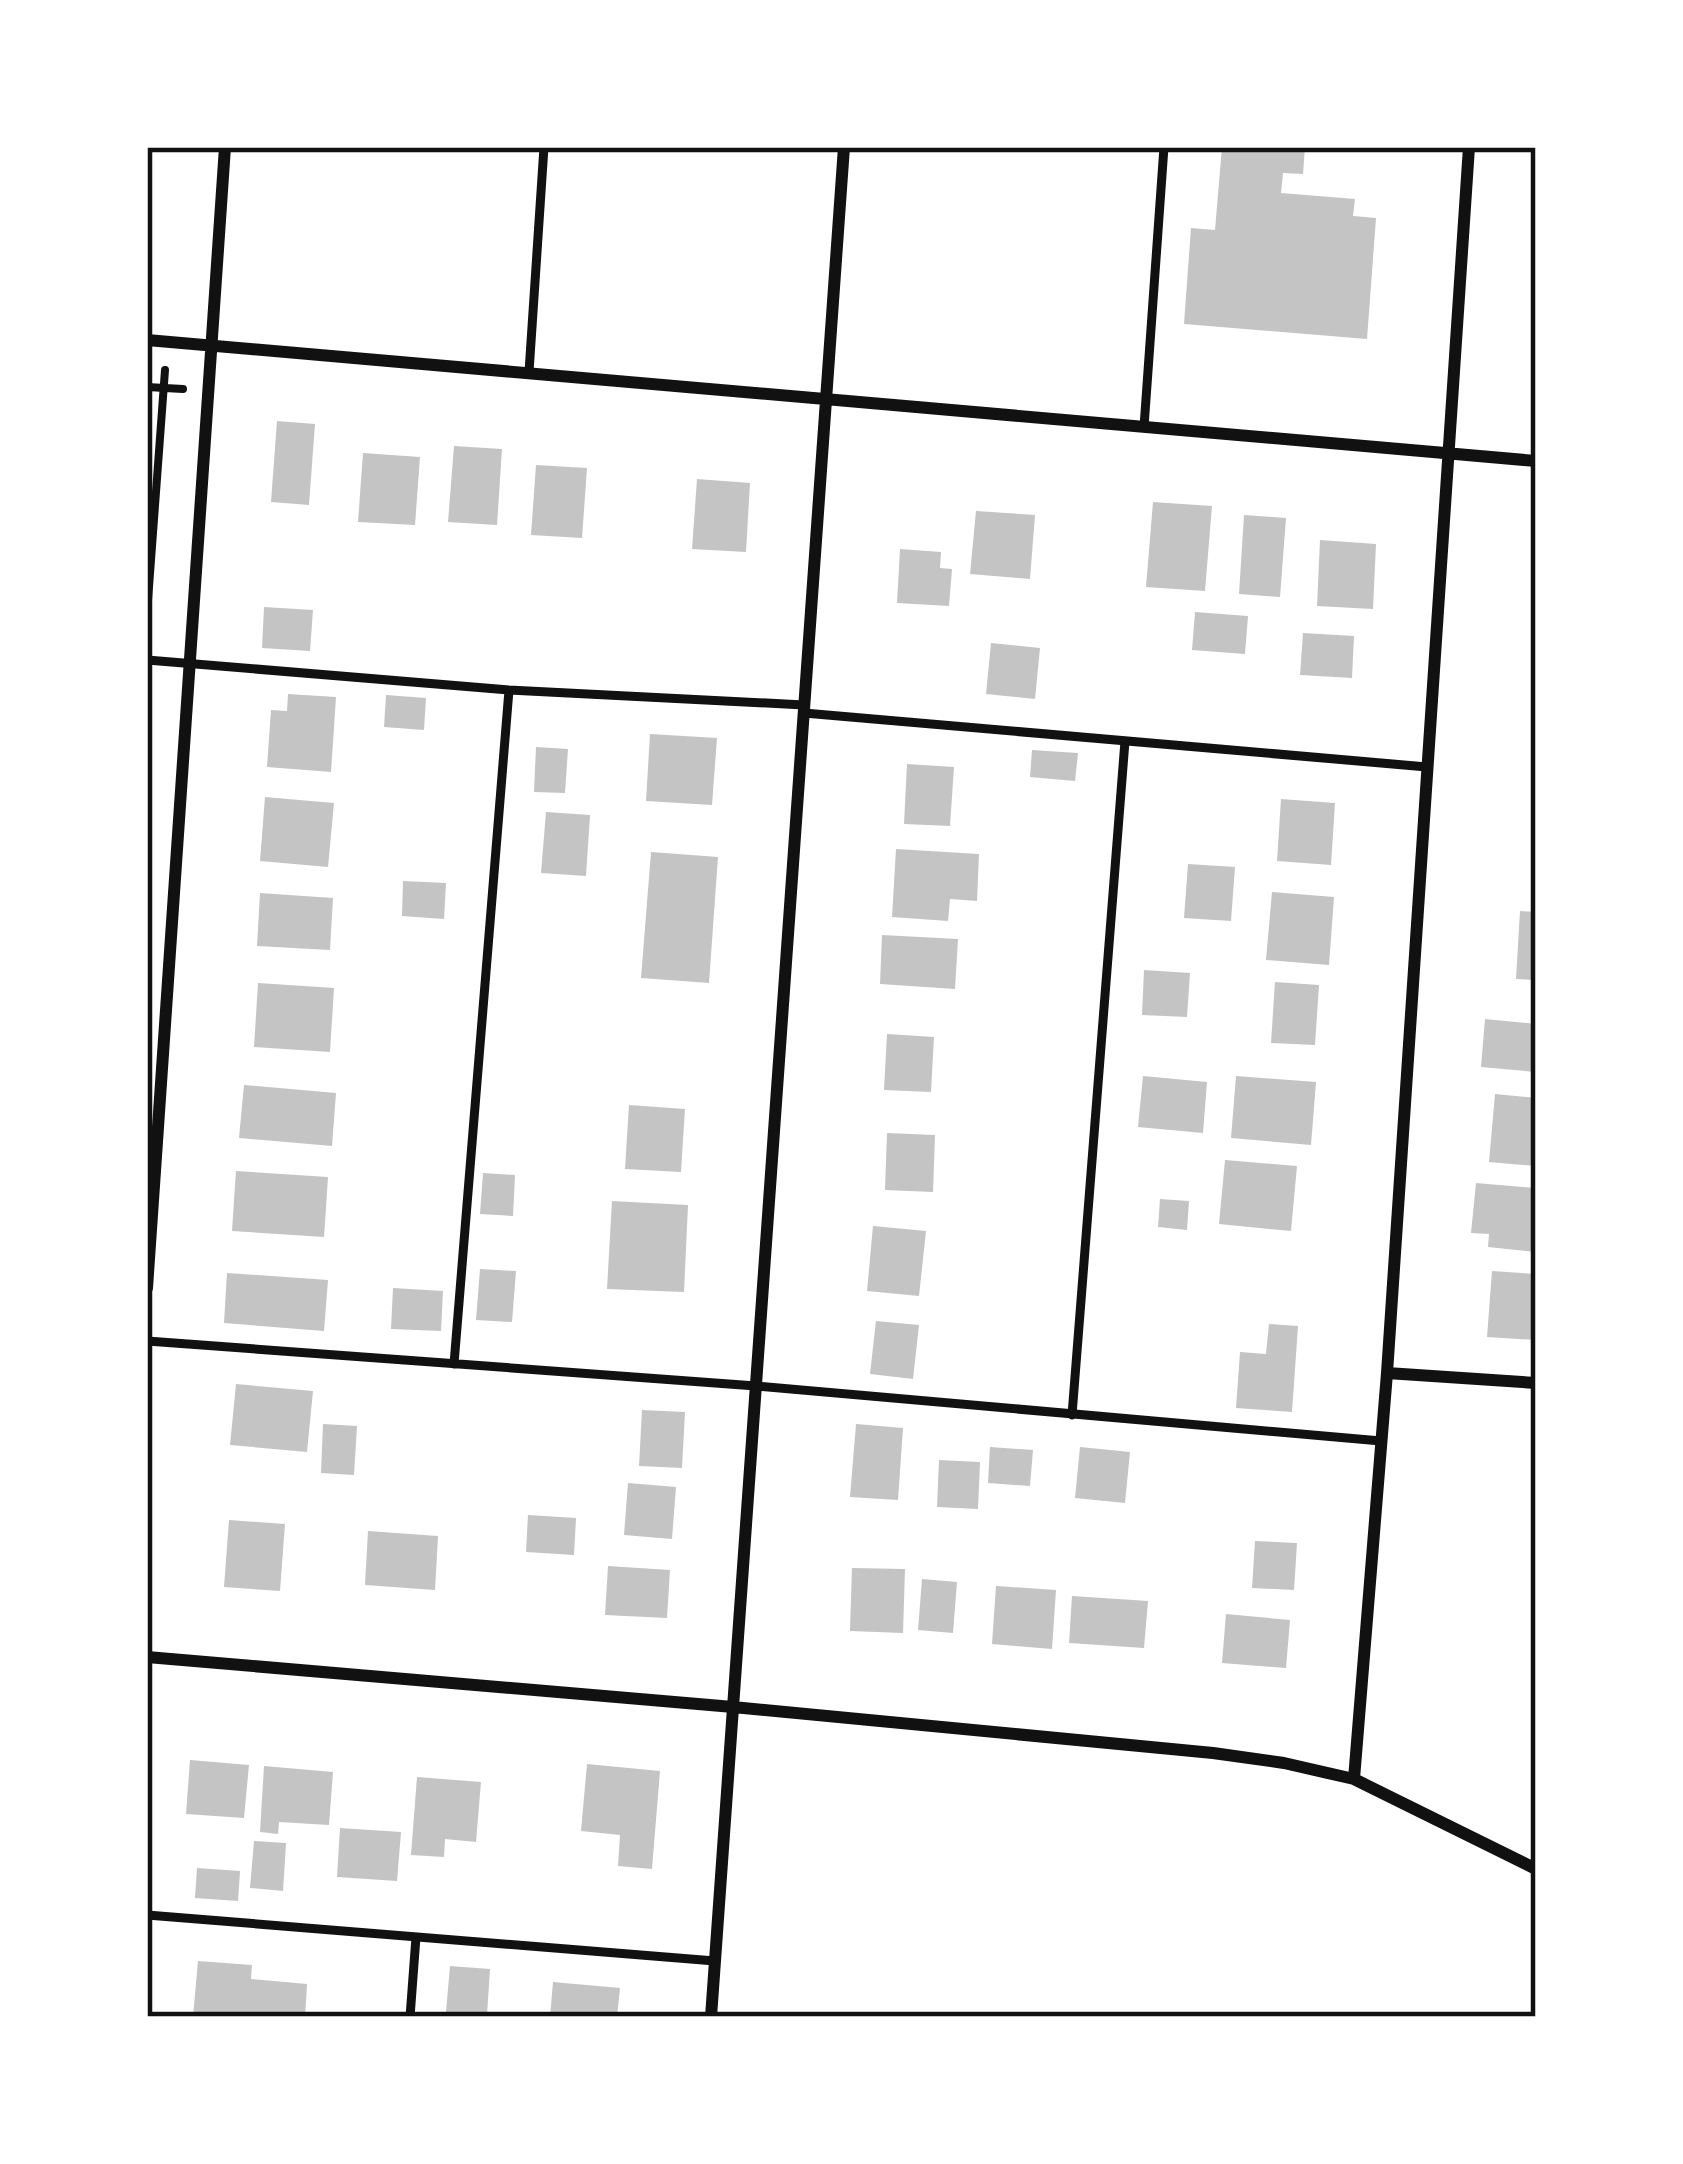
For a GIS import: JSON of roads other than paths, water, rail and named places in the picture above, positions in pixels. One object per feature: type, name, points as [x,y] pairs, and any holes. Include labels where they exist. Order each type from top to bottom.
[{"type":"street","points":[[147,1288],[225,147]]},
{"type":"street","points":[[711,2017],[844,147]]},
{"type":"street","points":[[1354,1779],[1387,1372],[1469,147]]},
{"type":"street","points":[[147,340],[1536,461]]},
{"type":"street","points":[[1387,1372],[1536,1383]]},
{"type":"street","points":[[147,1657],[733,1707],[1284,1763],[1354,1779],[1536,1869]]},
{"type":"lane","points":[[529,372],[544,147]]},
{"type":"lane","points":[[1144,427],[1164,147]]},
{"type":"lane","points":[[147,660],[804,709],[1427,767]]},
{"type":"lane","points":[[454,1364],[509,690]]},
{"type":"lane","points":[[1072,1415],[1125,741]]},
{"type":"lane","points":[[147,1341],[1381,1441]]},
{"type":"lane","points":[[147,1915],[715,1961]]},
{"type":"lane","points":[[410,2017],[416,1937]]}]
